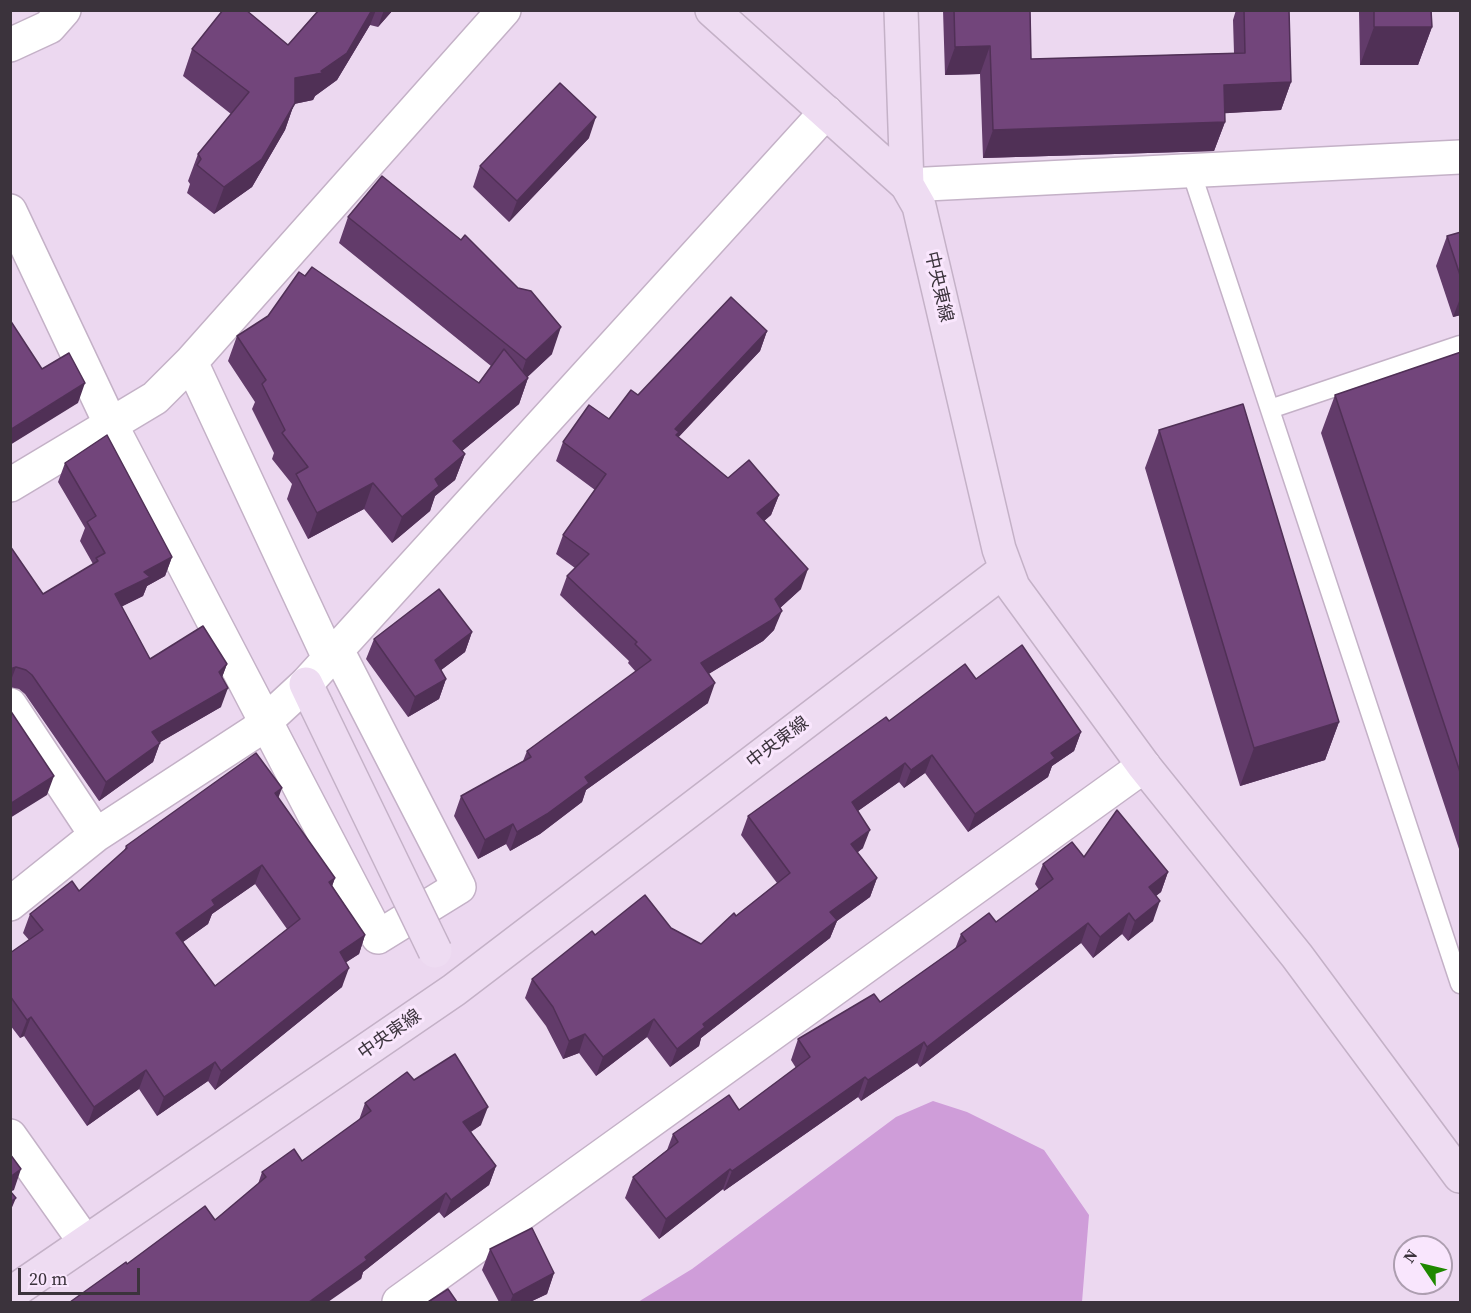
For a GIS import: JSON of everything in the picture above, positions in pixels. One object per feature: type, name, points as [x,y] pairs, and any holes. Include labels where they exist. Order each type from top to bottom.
[{"type":"main road","name":"中央東線","points":[[10,1294],[270,1119],[454,990],[1006,568],[919,206],[907,185],[712,10]]},
{"type":"main road","points":[[901,10],[907,185]]},
{"type":"main road","points":[[1006,568],[1013,587],[1144,766],[1297,956],[1461,1176]]},
{"type":"main road","points":[[311,695],[454,990]]},
{"type":"street","points":[[10,45],[49,27],[64,10]]},
{"type":"street","points":[[10,485],[155,398],[191,362],[504,10]]},
{"type":"street","points":[[10,904],[96,835],[254,732],[264,722],[311,695],[333,654],[826,112]]},
{"type":"street","points":[[907,185],[1461,157]]},
{"type":"street","points":[[10,211],[111,425],[378,937],[459,887],[333,654],[191,362]]},
{"type":"street","points":[[10,705],[96,835]]},
{"type":"street","points":[[399,1302],[1144,766]]},
{"type":"street","points":[[10,1136],[85,1242]]},
{"type":"lane","points":[[1191,171],[1461,984]]},
{"type":"lane","points":[[1270,409],[1461,345]]},
{"type":"shaded area","points":[[933,1101],[967,1112],[1044,1150],[1089,1215],[1082,1302],[638,1302],[692,1269],[896,1117]]},
{"type":"building","points":[[223,10],[246,10],[288,45],[319,10],[372,10],[347,53],[321,71],[323,73],[295,78],[295,103],[262,159],[224,187],[197,165],[201,159],[198,154],[249,92],[192,49]]},
{"type":"building","points":[[954,10],[1030,10],[1031,59],[1245,53],[1244,10],[1289,10],[1291,82],[1224,85],[1225,122],[993,130],[990,46],[955,47]]},
{"type":"building","points":[[1374,10],[1431,10],[1432,27],[1374,27]]},
{"type":"building","points":[[560,83],[596,117],[517,201],[480,166]]},
{"type":"building","points":[[382,176],[461,240],[465,235],[518,288],[531,291],[561,327],[526,360],[348,217]]},
{"type":"building","points":[[1461,232],[1461,278],[1447,236]]},
{"type":"building","points":[[312,267],[479,383],[504,349],[528,378],[453,441],[465,454],[435,479],[439,486],[402,517],[373,483],[317,513],[296,474],[308,467],[282,433],[285,430],[262,384],[266,380],[237,336],[268,316],[299,272],[305,276]]},
{"type":"building","points":[[731,297],[767,331],[675,429],[679,432],[676,435],[728,478],[749,460],[779,495],[757,513],[808,569],[775,599],[782,611],[770,621],[701,663],[715,683],[585,777],[589,783],[547,814],[517,832],[513,824],[485,840],[461,796],[531,757],[527,751],[651,660],[635,644],[637,642],[567,576],[589,554],[563,535],[606,474],[563,442],[589,405],[609,419],[631,390],[638,395]]},
{"type":"building","points":[[10,320],[42,369],[69,353],[85,383],[10,430]]},
{"type":"building","points":[[1461,352],[1461,775],[1335,395]]},
{"type":"building","points":[[1243,404],[1339,722],[1254,748],[1159,430]]},
{"type":"building","points":[[107,435],[172,557],[144,572],[150,577],[115,594],[150,659],[203,626],[227,664],[219,672],[228,688],[152,732],[160,743],[106,782],[32,675],[16,667],[10,669],[10,546],[43,594],[98,561],[96,558],[105,553],[87,522],[96,516],[65,463]]},
{"type":"building","points":[[439,589],[472,632],[435,660],[446,679],[415,697],[374,639]]},
{"type":"building","points":[[1022,645],[1081,732],[1051,753],[1055,758],[975,814],[932,755],[911,770],[905,763],[852,802],[870,830],[851,844],[877,878],[830,912],[837,920],[703,1024],[705,1027],[677,1049],[654,1019],[603,1057],[585,1034],[569,1041],[553,1007],[532,979],[592,931],[595,935],[645,895],[671,928],[701,944],[734,913],[736,916],[790,873],[748,816],[886,717],[889,721],[965,664],[976,679]]},
{"type":"building","points":[[10,710],[54,776],[10,804]]},
{"type":"building","points":[[256,753],[282,788],[275,793],[335,878],[329,882],[365,935],[340,952],[349,968],[221,1071],[215,1062],[164,1097],[146,1070],[94,1107],[31,1017],[27,1020],[10,996],[10,953],[43,930],[30,914],[72,881],[79,891],[127,848],[126,846]],"holes":[[[262,865],[300,919],[215,986],[176,933],[215,905],[212,900]]]},
{"type":"building","points":[[1117,810],[1168,872],[1149,887],[1160,901],[1135,921],[1129,913],[1100,937],[1088,923],[927,1047],[924,1042],[868,1080],[865,1077],[732,1171],[730,1169],[666,1219],[633,1177],[678,1142],[673,1134],[729,1095],[739,1110],[810,1057],[798,1039],[874,994],[880,1002],[966,941],[961,934],[989,913],[996,922],[1053,879],[1043,864],[1072,842],[1084,857]]},
{"type":"building","points":[[455,1054],[488,1107],[463,1122],[496,1166],[451,1200],[446,1193],[365,1257],[367,1260],[309,1302],[70,1302],[126,1262],[127,1264],[205,1206],[215,1220],[266,1177],[262,1172],[294,1149],[302,1161],[371,1111],[365,1103],[407,1072],[414,1080]]},
{"type":"building","points":[[10,1154],[21,1169],[10,1177]]},
{"type":"building","points":[[10,1191],[16,1198],[10,1202]]},
{"type":"building","points":[[532,1228],[554,1273],[513,1295],[490,1249]]},
{"type":"building","points":[[448,1289],[457,1302],[428,1302]]}]
